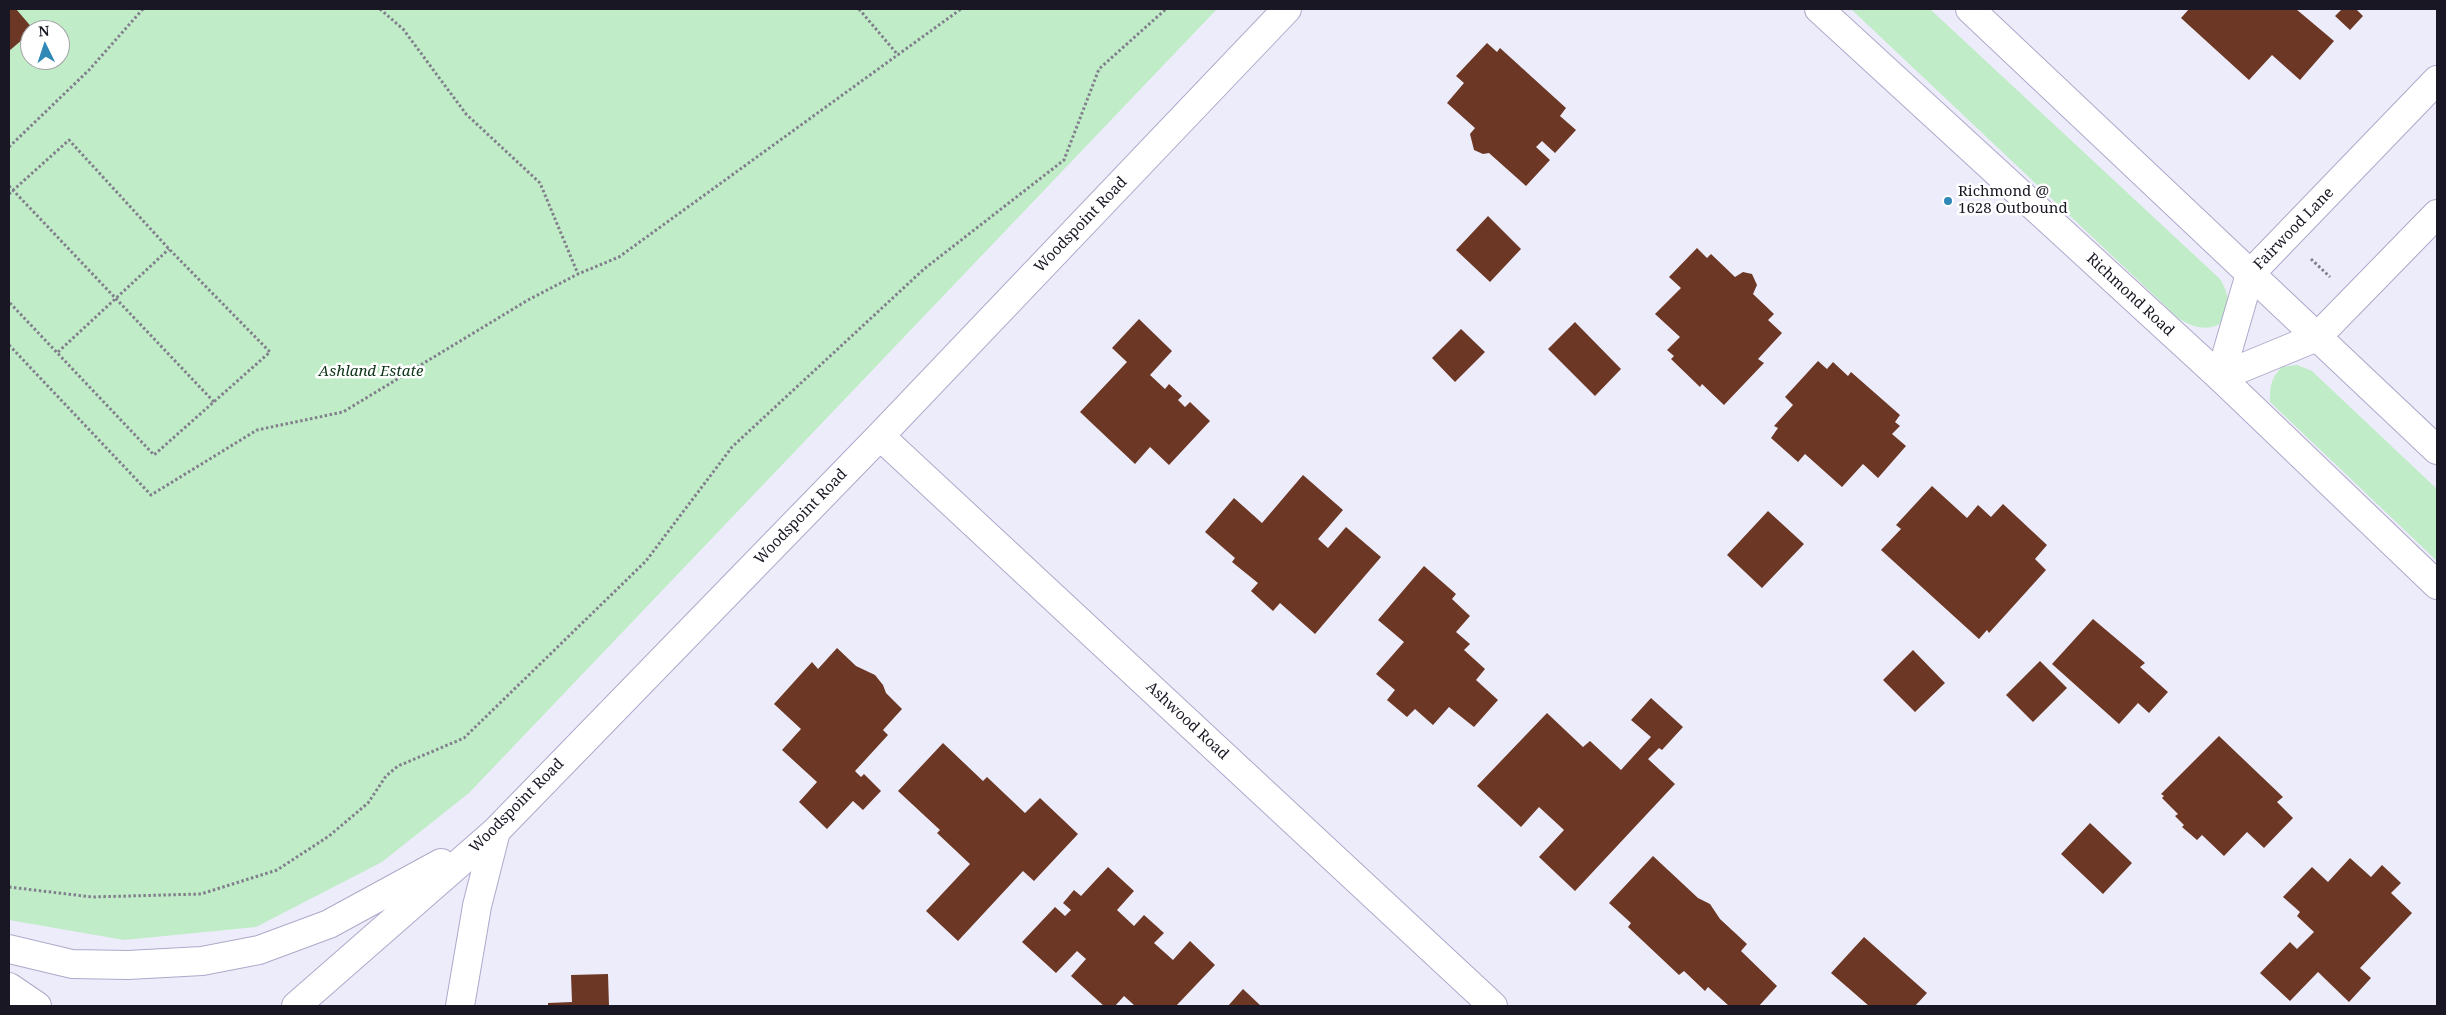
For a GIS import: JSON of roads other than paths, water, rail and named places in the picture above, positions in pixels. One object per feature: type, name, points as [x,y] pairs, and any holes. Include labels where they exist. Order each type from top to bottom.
[{"type":"street","name":"Woodspoint Road","points":[[296,1006],[496,831],[880,436],[1287,9]]},
{"type":"street","name":"Richmond Road","points":[[1819,9],[2220,377],[2437,585]]},
{"type":"street","points":[[1970,9],[2437,450]]},
{"type":"street","name":"Fairwood Lane","points":[[2220,377],[2250,274],[2437,80]]},
{"type":"street","points":[[2220,377],[2317,337],[2437,214]]},
{"type":"street","name":"Ashwood Road","points":[[880,436],[1493,1006]]},
{"type":"street","points":[[9,949],[72,964],[128,965],[202,962],[260,950],[337,920],[496,831]]},
{"type":"street","points":[[460,1006],[477,906],[496,831]]},
{"type":"street","points":[[9,987],[37,1006]]},
{"type":"place","name":"Richmond @ 1628 Outbound","points":[[1948,201]]},
{"type":"park label","name":"Ashland Estate","points":[[371,372]]}]
